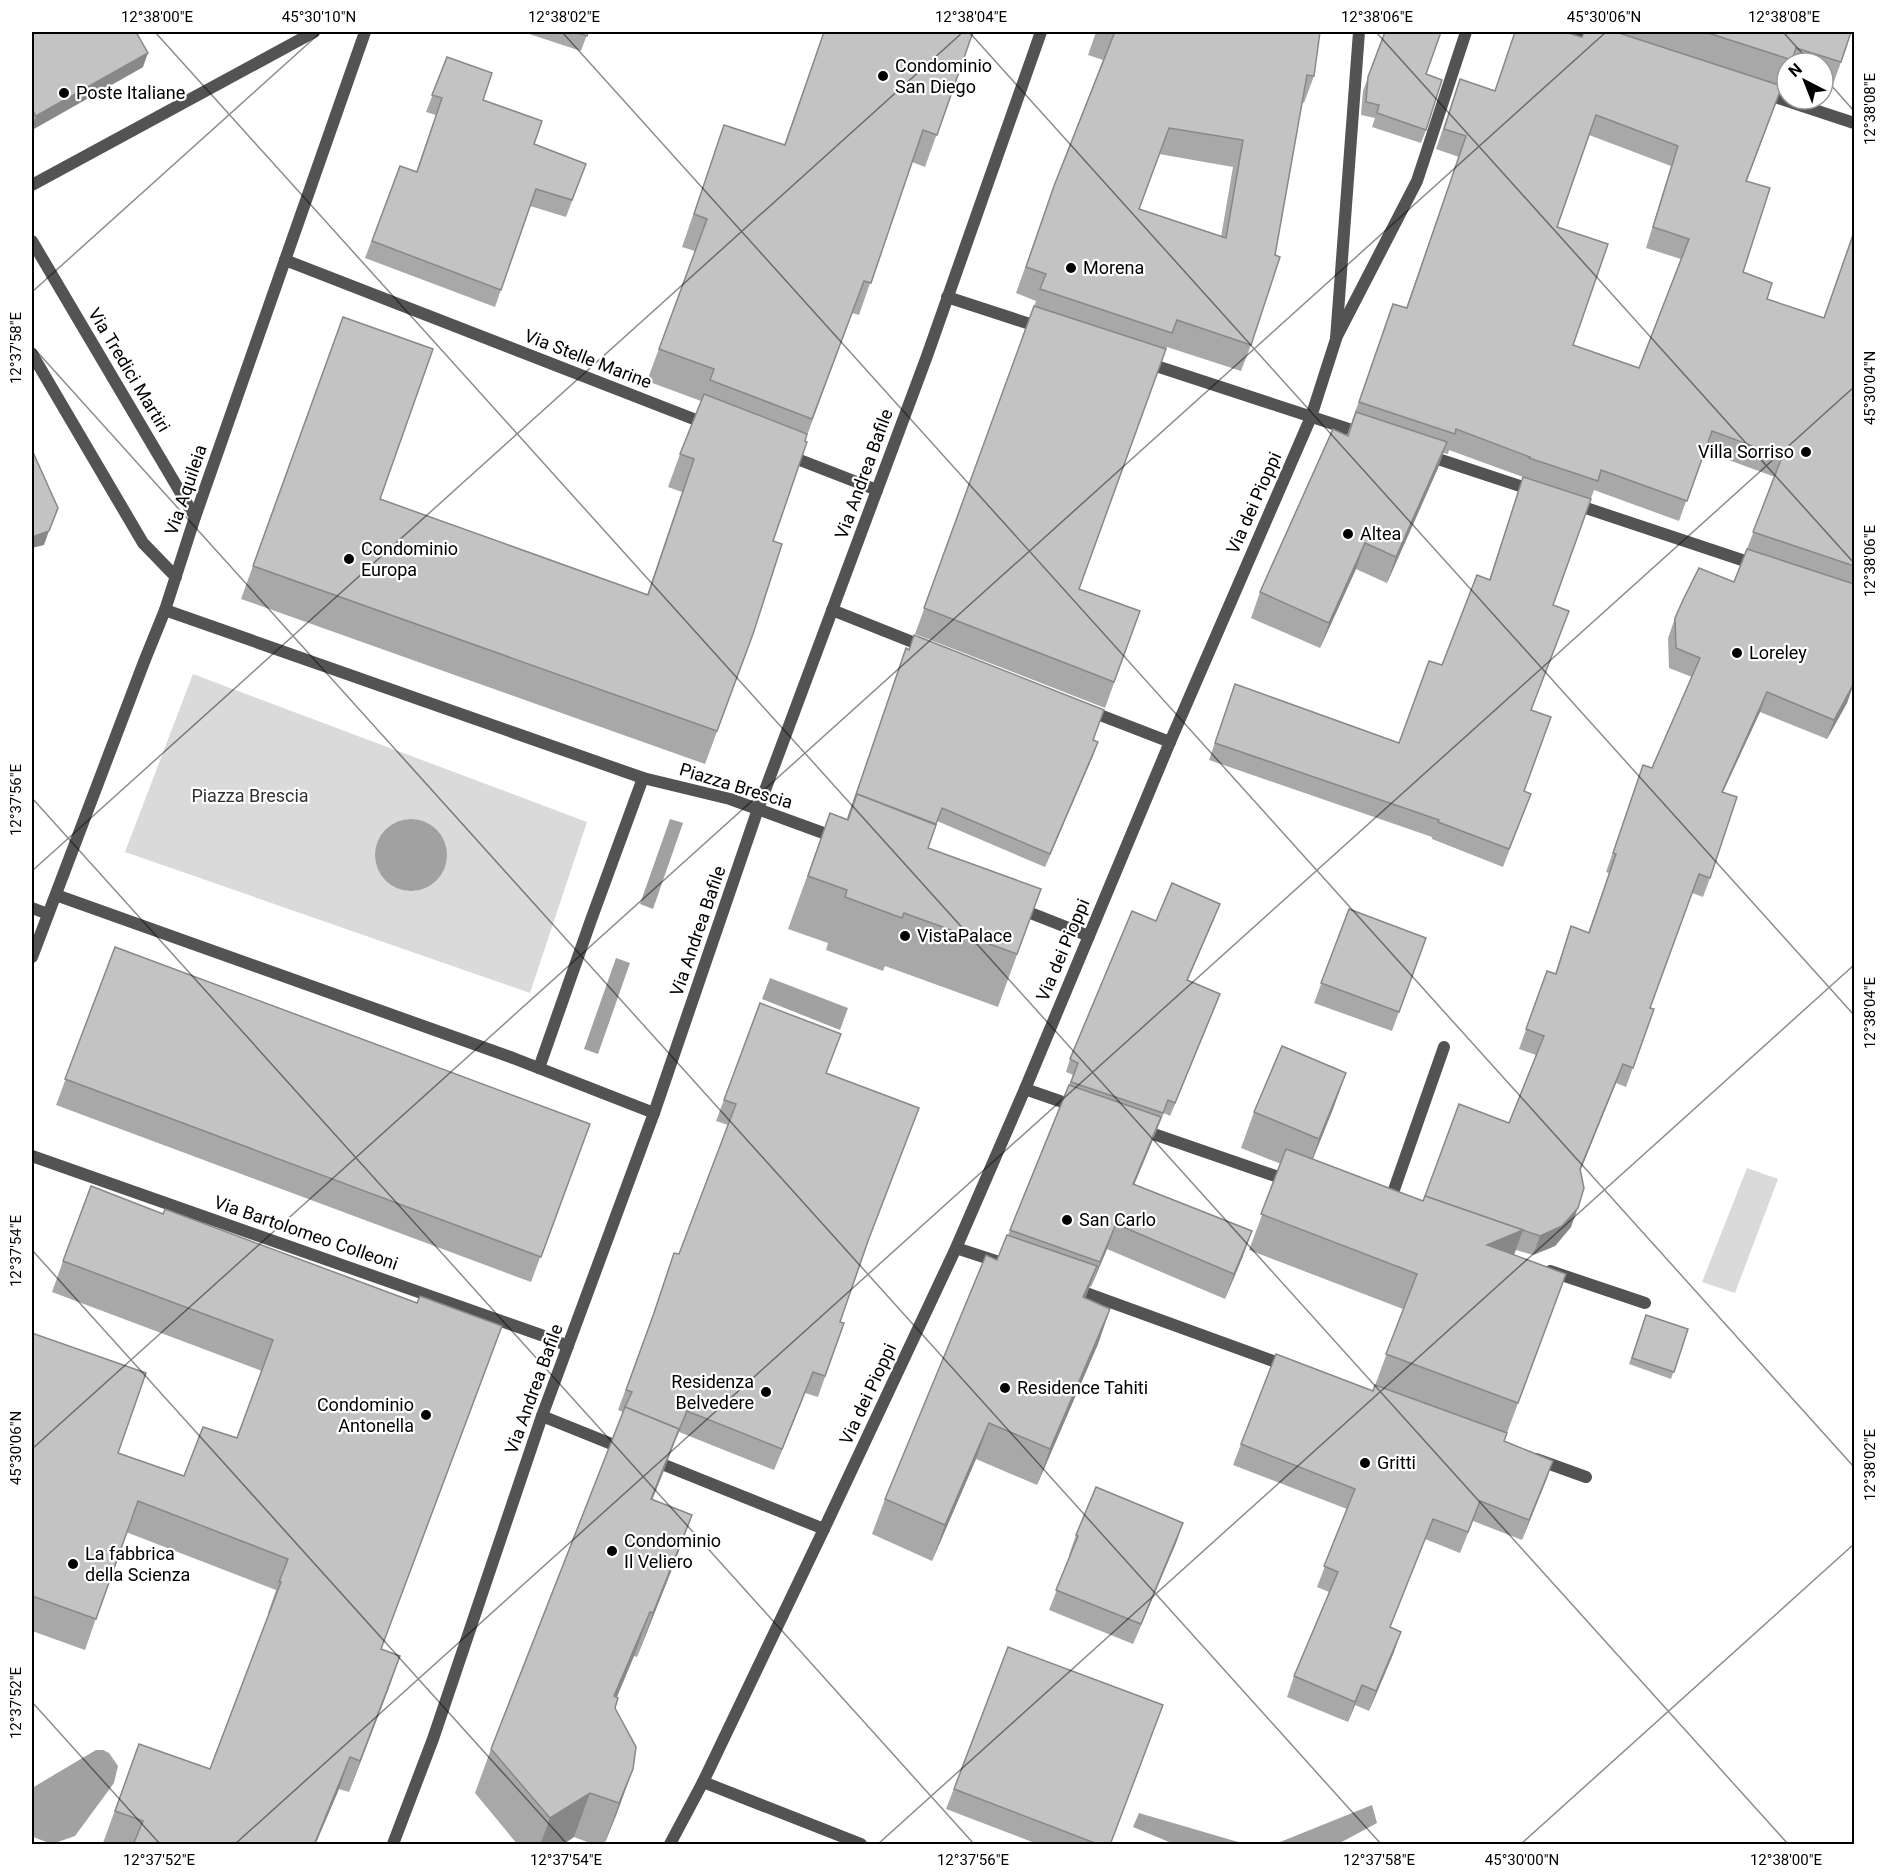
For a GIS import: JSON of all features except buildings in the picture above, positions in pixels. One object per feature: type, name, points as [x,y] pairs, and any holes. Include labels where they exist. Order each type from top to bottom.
[{"type":"street","points":[[32,185],[314,32]]},
{"type":"street","name":"Via Aquileia","points":[[32,957],[165,610],[195,517],[365,32]]},
{"type":"street","name":"Via Andrea Bafile","points":[[393,1845],[433,1739],[542,1416],[654,1113],[758,809],[877,490],[1041,32]]},
{"type":"street","name":"Via dei Pioppi","points":[[670,1845],[703,1782],[956,1248],[1170,742],[1311,417],[1336,339],[1359,32]]},
{"type":"street","points":[[1336,339],[1417,181],[1466,32]]},
{"type":"street","points":[[1574,32],[1607,42]]},
{"type":"street","points":[[1753,90],[1854,123]]},
{"type":"street","name":"Via Tredici Martiri","points":[[32,241],[195,517]]},
{"type":"street","name":"Via Stelle Marine","points":[[285,260],[718,428]]},
{"type":"street","points":[[947,297],[1054,332]]},
{"type":"street","points":[[32,354],[143,543],[176,577]]},
{"type":"street","points":[[1132,358],[1379,439]]},
{"type":"street","points":[[773,450],[877,490]]},
{"type":"street","points":[[1413,450],[1764,567]]},
{"type":"street","name":"Piazza Brescia","points":[[165,610],[644,778],[730,799],[846,841]]},
{"type":"street","points":[[832,610],[938,652]]},
{"type":"street","points":[[1071,703],[1170,742]]},
{"type":"street","points":[[539,1068],[644,778]]},
{"type":"street","points":[[56,895],[539,1068],[654,1113]]},
{"type":"street","points":[[1011,906],[1089,936]]},
{"type":"street","points":[[32,908],[48,914]]},
{"type":"street","points":[[1386,1214],[1444,1047]]},
{"type":"street","points":[[1025,1089],[1092,1113]]},
{"type":"street","points":[[1126,1124],[1307,1186]]},
{"type":"street","name":"Via Bartolomeo Colleoni","points":[[32,1156],[568,1346]]},
{"type":"street","points":[[956,1248],[1012,1267]]},
{"type":"street","points":[[1544,1268],[1645,1303]]},
{"type":"street","points":[[1057,1283],[1296,1370]]},
{"type":"street","points":[[542,1416],[824,1529]]},
{"type":"street","points":[[1519,1453],[1586,1477]]},
{"type":"street","points":[[703,1782],[861,1845]]},
{"type":"green space","name":"Piazza Brescia","points":[[193,674],[587,822],[530,993],[125,852]]},
{"type":"green space","points":[[1747,1168],[1778,1179],[1735,1293],[1702,1282]]},
{"type":"shaded area","points":[[418,819],[437,829],[445,841],[447,855],[445,869],[437,881],[425,889],[404,891],[385,881],[377,869],[375,848],[385,829],[397,821]]},
{"type":"shaded area","points":[[670,819],[683,823],[653,909],[640,904]]},
{"type":"shaded area","points":[[616,958],[630,963],[598,1054],[584,1049]]},
{"type":"shaded area","points":[[770,978],[848,1008],[840,1030],[762,999]]},
{"type":"shaded area","points":[[96,1750],[109,1753],[118,1766],[114,1783],[75,1836],[52,1844],[33,1837],[32,1788]]},
{"type":"shaded area","points":[[1372,1805],[1377,1823],[1338,1844],[1275,1844]]},
{"type":"shaded area","points":[[1139,1813],[1245,1844],[1174,1844],[1133,1827]]},
{"type":"place","name":"Condominio San Diego","points":[[883,76]]},
{"type":"place","name":"Poste Italiane","points":[[64,93]]},
{"type":"place","name":"Morena","points":[[1071,268]]},
{"type":"place","name":"Villa Sorriso","points":[[1806,452]]},
{"type":"place","name":"Altea","points":[[1348,534]]},
{"type":"place","name":"Condominio Europa","points":[[349,559]]},
{"type":"place","name":"Loreley","points":[[1737,653]]},
{"type":"place","name":"VistaPalace","points":[[905,936]]},
{"type":"place","name":"San Carlo","points":[[1067,1220]]},
{"type":"place","name":"Residence Tahiti","points":[[1005,1388]]},
{"type":"place","name":"Residenza Belvedere","points":[[766,1392]]},
{"type":"place","name":"Condominio Antonella","points":[[426,1415]]},
{"type":"place","name":"Gritti","points":[[1365,1463]]},
{"type":"place","name":"Condominio Il Veliero","points":[[612,1551]]},
{"type":"place","name":"La fabbrica della Scienza","points":[[73,1564]]}]
